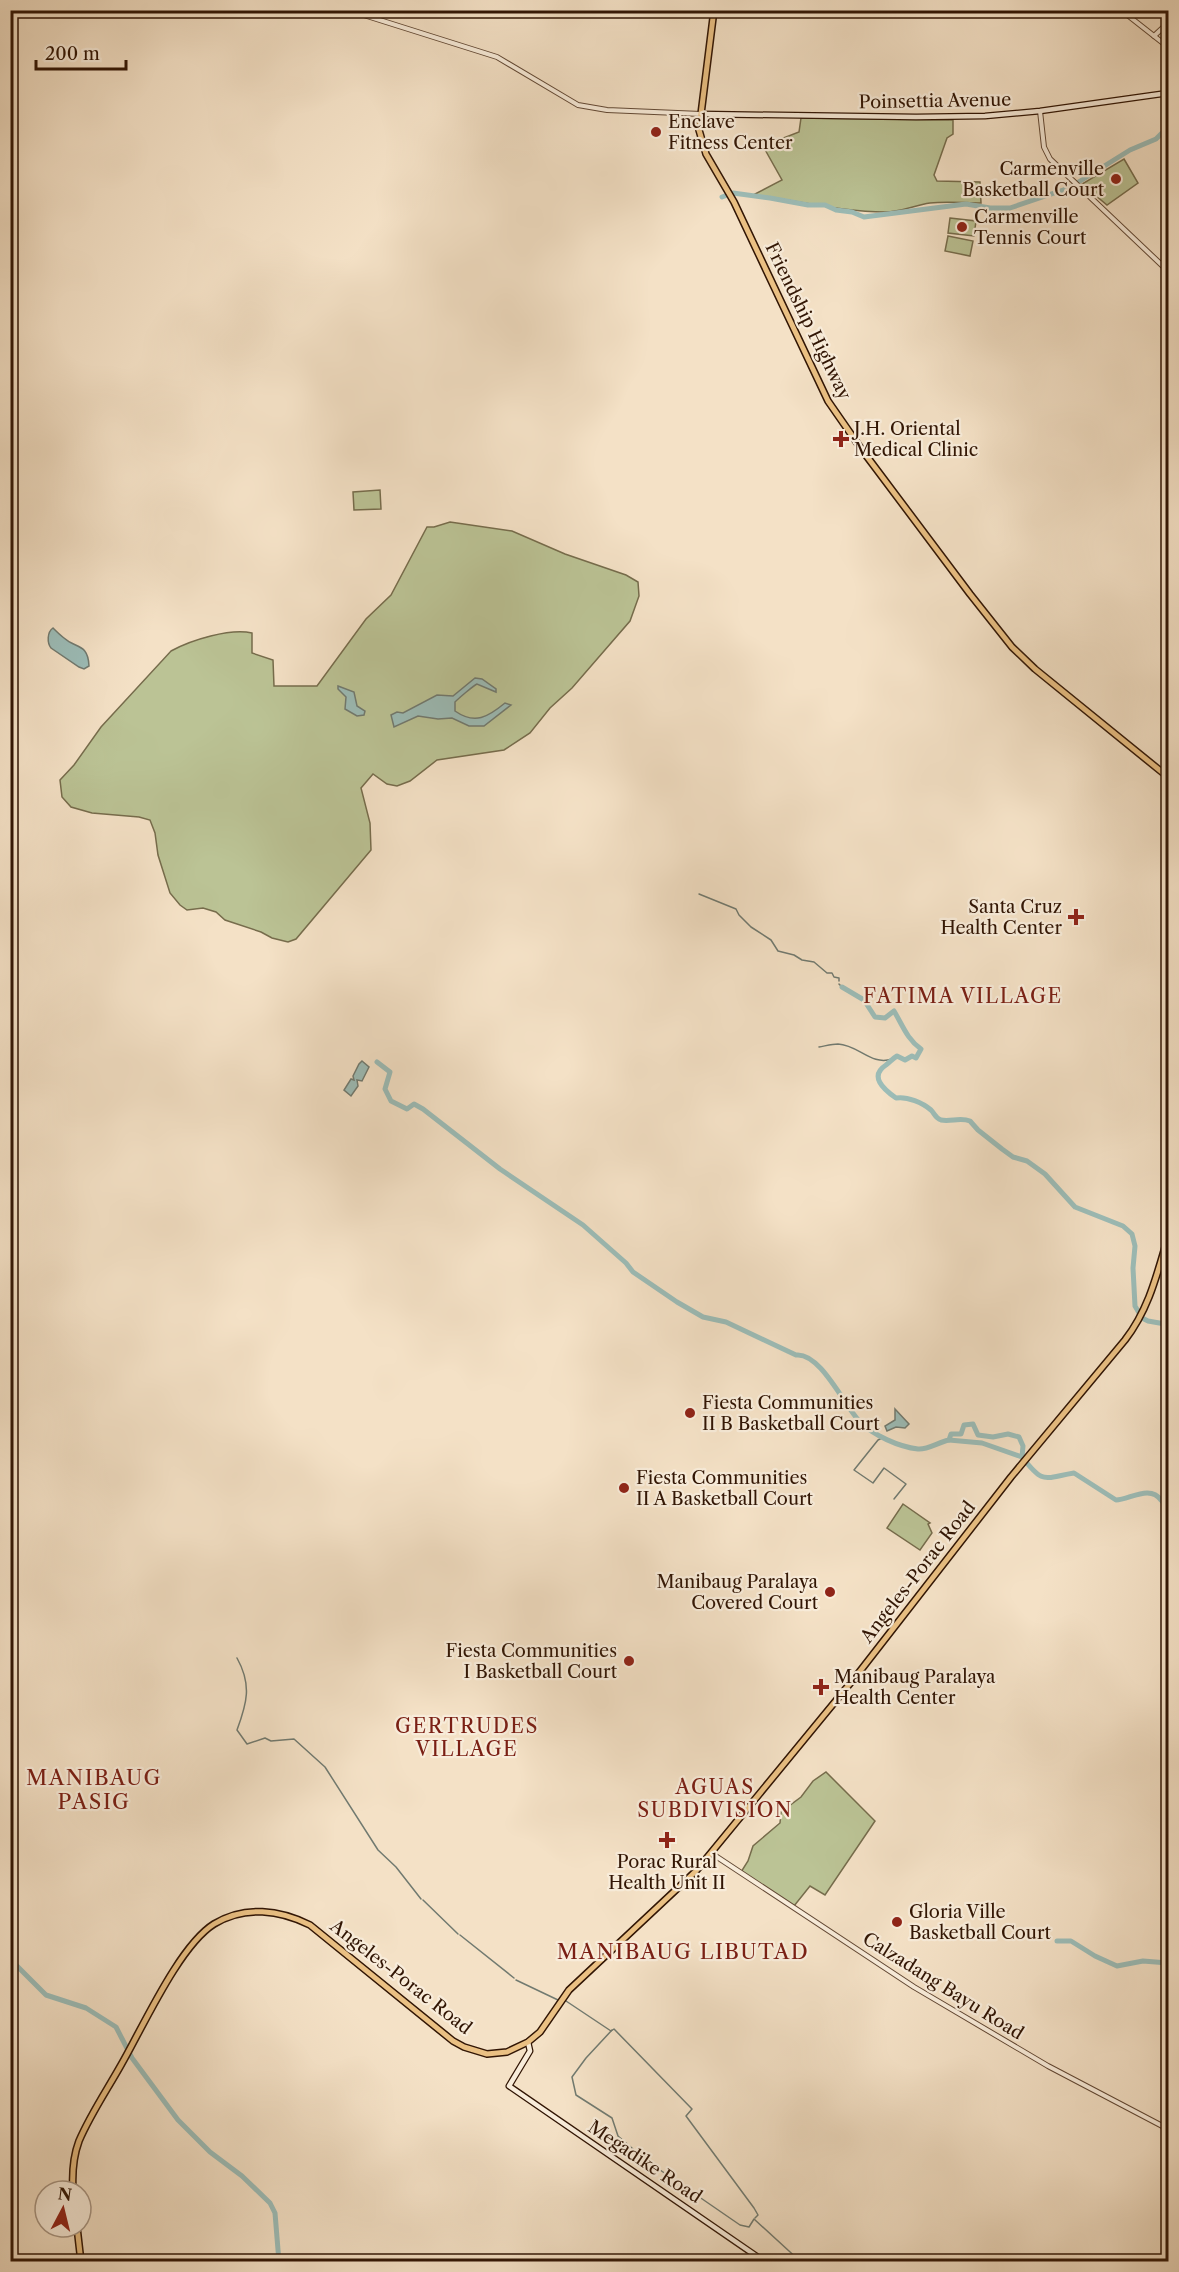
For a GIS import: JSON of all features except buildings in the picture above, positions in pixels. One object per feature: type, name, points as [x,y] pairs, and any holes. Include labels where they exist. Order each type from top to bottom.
[{"type":"main road","points":[[703,116],[702,106],[714,10]]},
{"type":"main road","name":"Poinsettia Avenue","points":[[703,116],[985,116],[1040,111],[1168,93]]},
{"type":"main road","name":"Friendship Highway","points":[[703,116],[699,130],[703,148],[731,196],[830,404],[862,450],[961,583],[997,629],[1022,656],[1168,777]]},
{"type":"main road","name":"Angeles-Porac Road","points":[[73,2179],[76,2149],[105,2093],[191,1944],[214,1924],[243,1913],[258,1911],[283,1913],[319,1931],[464,2047],[487,2054],[496,2053],[518,2048],[540,2032],[569,1990],[670,1898],[711,1853],[1139,1322],[1168,1237]]},
{"type":"main road","name":"Megadike Road","points":[[528,2042],[530,2051],[509,2086],[765,2262]]},
{"type":"main road","points":[[78,2239],[81,2262]]},
{"type":"street","points":[[348,10],[497,57],[578,105],[619,111],[703,116]]},
{"type":"street","points":[[1121,10],[1168,47]]},
{"type":"street","points":[[1164,10],[1168,14]]},
{"type":"street","points":[[1154,36],[1168,23]]},
{"type":"street","points":[[1040,111],[1045,151],[1054,164],[1168,271]]},
{"type":"street","name":"Calzadang Bayu Road","points":[[711,1853],[914,1987],[1048,2066],[1168,2128]]},
{"type":"green space","points":[[801,118],[953,120],[953,134],[947,138],[934,175],[937,181],[980,182],[981,203],[936,202],[891,212],[836,208],[753,195],[782,180],[763,146],[799,132]]},
{"type":"green space","points":[[1124,159],[1138,183],[1107,205],[1082,184]]},
{"type":"green space","name":"Carmenville Tennis Court","points":[[950,218],[976,221],[974,236],[948,233]]},
{"type":"green space","points":[[948,236],[973,241],[970,256],[945,251]]},
{"type":"green space","points":[[380,490],[381,509],[354,510],[353,492]]},
{"type":"green space","points":[[450,522],[512,531],[565,554],[626,575],[638,582],[639,596],[630,621],[530,733],[504,750],[437,760],[410,781],[397,786],[387,784],[373,774],[361,788],[370,823],[371,850],[296,939],[288,942],[272,938],[225,920],[216,912],[203,908],[187,910],[170,893],[150,820],[92,813],[71,807],[62,797],[60,780],[74,765],[101,727],[171,651],[179,647],[222,634],[252,633],[252,653],[273,660],[274,686],[317,686],[366,619],[391,595],[427,527]]},
{"type":"green space","points":[[903,1504],[930,1523],[928,1524],[932,1533],[920,1550],[887,1528]]},
{"type":"green space","points":[[826,1772],[875,1821],[825,1895],[810,1886],[794,1906],[741,1872],[753,1846],[780,1823],[781,1812],[801,1797],[813,1781]]},
{"type":"water","points":[[53,628],[68,641],[84,650],[89,666],[84,669],[79,667],[51,648],[48,638]]},
{"type":"water","points":[[475,678],[482,679],[496,689],[496,692],[477,684],[455,702],[455,711],[469,718],[481,718],[505,703],[511,705],[484,726],[469,726],[452,718],[438,719],[418,716],[394,727],[391,715],[397,712],[403,713],[437,695],[453,696]]},
{"type":"water","points":[[338,686],[354,692],[357,706],[365,711],[364,715],[357,716],[345,709],[346,697]]},
{"type":"water","points":[[362,1061],[369,1067],[362,1081],[357,1080],[358,1086],[351,1096],[344,1090],[351,1079],[354,1080],[353,1076]]},
{"type":"water","points":[[895,1409],[909,1424],[905,1428],[896,1427],[887,1431],[885,1426],[895,1420]]},
{"type":"waterway","points":[[722,197],[733,193],[808,205],[825,205],[864,217],[966,204],[990,208],[1010,208],[1069,188],[1130,150],[1156,139],[1162,133],[1168,133]]},
{"type":"waterway","points":[[699,894],[736,909],[751,927],[771,940],[778,951],[814,962],[827,973],[832,973],[834,977],[839,978],[839,981]]},
{"type":"waterway","points":[[839,984],[842,987]]},
{"type":"waterway","points":[[842,987],[864,1000],[875,1017],[885,1018],[894,1011],[909,1037],[921,1049],[916,1058],[912,1056],[905,1060],[897,1056],[881,1069],[878,1078],[887,1091],[896,1098],[910,1099],[924,1105],[941,1120],[970,1121],[1013,1157],[1027,1161],[1045,1174],[1075,1207],[1123,1226],[1132,1234],[1135,1246],[1133,1268],[1135,1306],[1142,1318],[1165,1324],[1168,1334]]},
{"type":"waterway","points":[[819,1047],[845,1045],[871,1058],[892,1059]]},
{"type":"waterway","points":[[377,1062],[390,1072],[385,1089],[391,1101],[407,1109],[414,1104],[423,1109],[500,1169],[583,1225],[633,1272],[677,1302],[703,1317],[726,1322],[814,1362],[823,1370],[860,1422],[879,1436],[903,1446],[922,1449],[949,1440],[951,1434],[961,1434],[964,1425],[973,1424],[978,1435],[993,1437],[1008,1434],[1019,1437],[1023,1446],[1022,1457],[1040,1476],[1050,1478],[1074,1473],[1116,1500],[1151,1493],[1161,1500],[1168,1512]]},
{"type":"waterway","points":[[884,1437],[878,1440],[854,1470],[873,1483],[884,1468],[906,1484],[894,1499]]},
{"type":"waterway","points":[[949,1440],[982,1443],[1022,1457]]},
{"type":"waterway","points":[[237,1658],[245,1677],[246,1686],[245,1702],[237,1730],[247,1744],[265,1738],[271,1741],[294,1739],[325,1767],[378,1850],[396,1867],[421,1899]]},
{"type":"waterway","points":[[423,1900],[458,1934]]},
{"type":"waterway","points":[[460,1935],[514,1978]]},
{"type":"waterway","points":[[1057,1941],[1071,1941],[1117,1966],[1143,1961],[1168,1963]]},
{"type":"waterway","points":[[10,1959],[46,1995],[86,2008],[116,2027],[132,2058],[178,2120],[210,2152],[242,2176],[270,2203],[275,2213],[279,2262]]},
{"type":"waterway","points":[[516,1980],[558,2000]]},
{"type":"waterway","points":[[566,2001],[611,2031],[614,2029],[692,2109],[686,2116],[754,2208],[758,2215],[755,2218]]},
{"type":"waterway","points":[[612,2030],[572,2077],[576,2095],[612,2118],[618,2136],[647,2161],[740,2225],[749,2227],[754,2219],[801,2262]]},
{"type":"place","name":"Enclave Fitness Center","points":[[656,132]]},
{"type":"place","name":"Carmenville Basketball Court","points":[[1116,179]]},
{"type":"place","name":"Carmenville Tennis Court","points":[[962,227]]},
{"type":"place","name":"J.H. Oriental Medical Clinic","points":[[841,439]]},
{"type":"place","name":"Santa Cruz Health Center","points":[[1076,917]]},
{"type":"place","name":"Fiesta Communities II B Basketball Court","points":[[690,1413]]},
{"type":"place","name":"Fiesta Communities II A Basketball Court","points":[[624,1488]]},
{"type":"place","name":"Manibaug Paralaya Covered Court","points":[[830,1592]]},
{"type":"place","name":"Fiesta Communities I Basketball Court","points":[[629,1661]]},
{"type":"place","name":"Manibaug Paralaya Health Center","points":[[821,1687]]},
{"type":"place","name":"Porac Rural Health Unit II","points":[[667,1840]]},
{"type":"place","name":"Gloria Ville Basketball Court","points":[[897,1922]]},
{"type":"district","name":"FATIMA VILLAGE","points":[[963,996]]},
{"type":"district","name":"GERTRUDES VILLAGE","points":[[467,1738]]},
{"type":"district","name":"MANIBAUG PASIG","points":[[94,1790]]},
{"type":"district","name":"AGUAS SUBDIVISION","points":[[715,1798]]},
{"type":"district","name":"MANIBAUG LIBUTAD","points":[[683,1952]]}]
